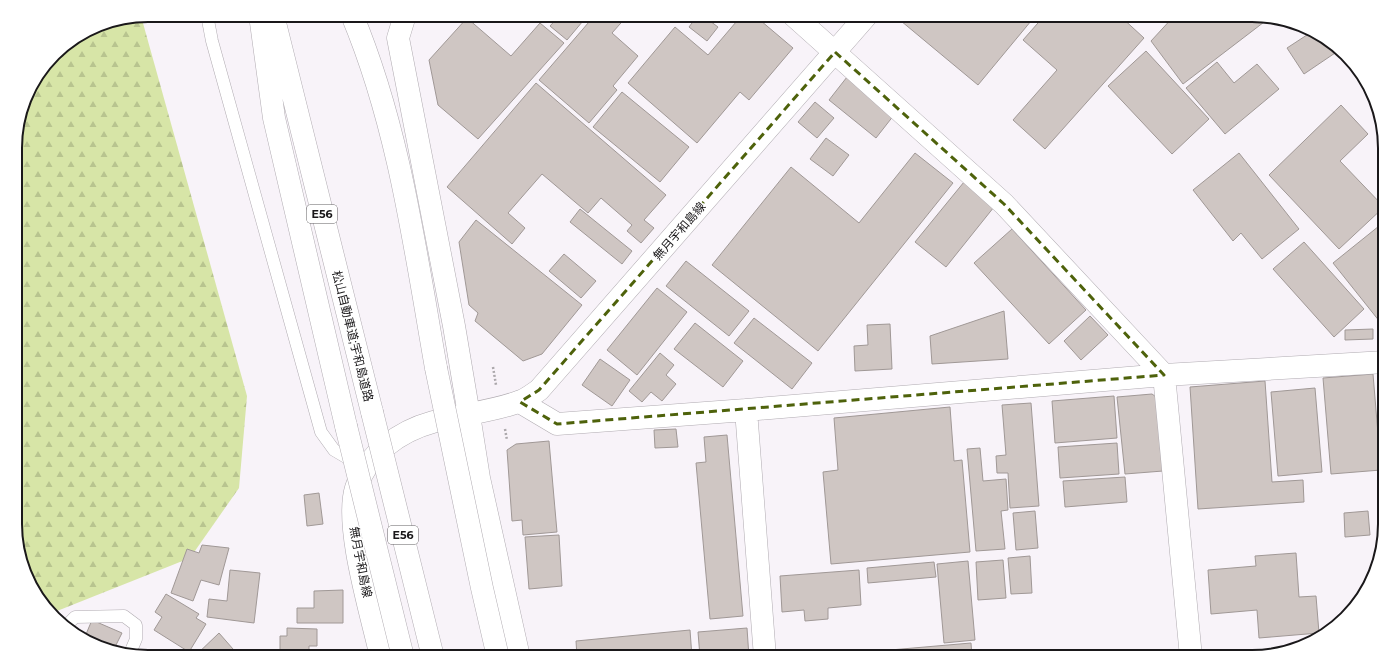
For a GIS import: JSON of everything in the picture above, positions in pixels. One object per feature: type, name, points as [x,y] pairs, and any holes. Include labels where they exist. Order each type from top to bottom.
[{"type":"main road","points":[[261,22],[274,118],[346,426],[401,650]]},
{"type":"main road","name":"松山自動車道;宇和島道路","points":[[275,22],[431,650]]},
{"type":"main road","points":[[355,22],[361,36],[389,125],[405,195],[436,368],[496,650]]},
{"type":"main road","points":[[403,22],[398,38],[454,326],[479,478],[517,650]]},
{"type":"main road","points":[[801,22],[1004,204],[1164,375],[1190,650]]},
{"type":"main road","name":"無月宇和島線","points":[[379,650],[360,568],[353,521],[356,489],[368,462],[402,434],[432,422],[469,415],[520,402],[539,390],[861,22]]},
{"type":"main road","points":[[520,402],[557,424],[746,410],[1164,375],[1378,362]]},
{"type":"main road","points":[[746,410],[764,650]]},
{"type":"lane","points":[[208,22],[212,41],[321,432],[334,450],[365,469]]},
{"type":"lane","points":[[70,622],[75,617],[124,616],[136,625],[136,639],[132,649]]},
{"type":"highlighted area","points":[[835,52],[1004,204],[1164,375],[557,424],[520,402],[539,390]]},
{"type":"green space","points":[[139,22],[143,22],[247,396],[239,488],[190,558],[57,611],[43,594],[35,580],[24,549],[23,541],[22,139],[26,115],[35,92],[48,71],[71,48],[85,39],[107,29],[123,24]]},
{"type":"building","points":[[463,22],[472,22],[511,56],[540,23],[564,43],[478,139],[438,105],[429,60]]},
{"type":"building","points":[[554,22],[582,22],[567,40],[550,26]]},
{"type":"building","points":[[589,22],[622,22],[612,33],[638,56],[613,86],[617,90],[589,123],[539,80]]},
{"type":"building","points":[[693,22],[711,22],[718,27],[707,41],[689,27]]},
{"type":"building","points":[[736,22],[762,22],[793,48],[749,100],[740,92],[697,143],[628,83],[675,27],[708,55]]},
{"type":"building","points":[[902,22],[1030,22],[978,85]]},
{"type":"building","points":[[1039,22],[1127,22],[1144,38],[1045,149],[1013,120],[1057,70],[1023,40]]},
{"type":"building","points":[[1169,22],[1263,23],[1183,84],[1151,41]]},
{"type":"building","points":[[1307,35],[1335,53],[1304,74],[1287,48]]},
{"type":"building","points":[[1146,51],[1209,119],[1172,154],[1108,86]]},
{"type":"building","points":[[1217,62],[1234,83],[1257,64],[1279,89],[1225,134],[1186,88]]},
{"type":"building","points":[[847,77],[894,115],[876,138],[829,100]]},
{"type":"building","points":[[536,83],[666,195],[644,220],[654,228],[641,243],[627,231],[632,225],[601,198],[588,213],[542,174],[508,213],[525,228],[512,244],[447,187]]},
{"type":"building","points":[[622,92],[689,147],[660,182],[593,127]]},
{"type":"building","points":[[815,102],[834,118],[817,138],[798,122]]},
{"type":"building","points":[[1341,105],[1368,134],[1340,161],[1378,201],[1378,213],[1339,249],[1269,175]]},
{"type":"building","points":[[826,138],[849,155],[833,176],[810,159]]},
{"type":"building","points":[[915,153],[953,183],[818,351],[712,265],[791,167],[859,223]]},
{"type":"building","points":[[1239,153],[1299,229],[1262,259],[1241,233],[1233,241],[1193,190]]},
{"type":"building","points":[[964,182],[994,207],[946,267],[915,242]]},
{"type":"building","points":[[580,209],[632,251],[622,264],[570,222]]},
{"type":"building","points":[[476,220],[582,305],[542,354],[523,361],[475,321],[478,313],[469,305],[459,242]]},
{"type":"building","points":[[1378,227],[1378,319],[1333,263]]},
{"type":"building","points":[[1012,229],[1086,310],[1049,344],[974,263]]},
{"type":"building","points":[[1304,242],[1364,309],[1334,337],[1273,269]]},
{"type":"building","points":[[564,254],[596,281],[581,298],[549,271]]},
{"type":"building","points":[[686,261],[749,311],[729,336],[666,286]]},
{"type":"building","points":[[657,288],[687,312],[637,375],[607,350]]},
{"type":"building","points":[[1004,311],[1008,359],[932,364],[930,336]]},
{"type":"building","points":[[1090,316],[1108,335],[1081,360],[1064,341]]},
{"type":"building","points":[[754,318],[812,363],[792,389],[734,343]]},
{"type":"building","points":[[695,323],[743,361],[723,387],[674,349]]},
{"type":"building","points":[[890,324],[892,369],[855,371],[854,346],[868,345],[867,325]]},
{"type":"building","points":[[1373,329],[1373,339],[1345,340],[1345,330]]},
{"type":"building","points":[[660,353],[674,365],[666,375],[676,384],[662,401],[651,392],[642,402],[629,391]]},
{"type":"building","points":[[600,359],[630,380],[612,406],[582,385]]},
{"type":"building","points":[[1373,374],[1378,434],[1378,470],[1331,474],[1323,378]]},
{"type":"building","points":[[1265,381],[1272,482],[1303,480],[1304,502],[1198,509],[1190,387]]},
{"type":"building","points":[[1315,388],[1322,472],[1278,476],[1271,392]]},
{"type":"building","points":[[1152,394],[1159,399],[1163,471],[1125,474],[1117,397]]},
{"type":"building","points":[[1114,396],[1117,438],[1055,443],[1052,401]]},
{"type":"building","points":[[1031,403],[1039,506],[1010,508],[1008,473],[997,473],[996,456],[1006,455],[1002,405]]},
{"type":"building","points":[[950,407],[954,461],[962,460],[970,552],[831,564],[823,472],[838,470],[834,418]]},
{"type":"building","points":[[676,429],[678,447],[655,448],[654,430]]},
{"type":"building","points":[[727,435],[743,616],[710,619],[696,463],[706,462],[704,437]]},
{"type":"building","points":[[549,441],[557,532],[523,535],[522,520],[512,521],[507,450],[516,444]]},
{"type":"building","points":[[1117,443],[1119,474],[1060,478],[1058,447]]},
{"type":"building","points":[[980,448],[983,481],[1006,479],[1008,510],[1001,511],[1005,549],[976,551],[967,449]]},
{"type":"building","points":[[1125,477],[1127,502],[1065,507],[1063,481]]},
{"type":"building","points":[[319,493],[323,524],[307,526],[304,495]]},
{"type":"building","points":[[1035,511],[1038,548],[1016,550],[1013,513]]},
{"type":"building","points":[[1368,511],[1370,535],[1345,537],[1344,513]]},
{"type":"building","points":[[559,535],[562,586],[529,589],[525,537]]},
{"type":"building","points":[[202,545],[229,548],[219,585],[201,580],[193,601],[171,593],[187,549],[199,553]]},
{"type":"building","points":[[1296,553],[1299,597],[1316,596],[1319,631],[1314,633],[1259,638],[1257,610],[1211,614],[1208,570],[1256,566],[1255,556]]},
{"type":"building","points":[[1030,556],[1032,593],[1011,594],[1008,558]]},
{"type":"building","points":[[1003,560],[1006,598],[978,600],[976,562]]},
{"type":"building","points":[[968,561],[975,640],[944,643],[937,564]]},
{"type":"building","points":[[934,562],[936,577],[868,583],[867,568]]},
{"type":"building","points":[[230,570],[260,573],[254,623],[207,617],[209,599],[227,601]]},
{"type":"building","points":[[859,570],[861,605],[828,608],[828,619],[805,621],[804,610],[782,612],[780,576]]},
{"type":"building","points":[[343,590],[343,623],[297,623],[297,608],[314,608],[314,591]]},
{"type":"building","points":[[166,594],[199,614],[196,618],[206,624],[190,650],[186,650],[154,630],[162,617],[155,612]]},
{"type":"building","points":[[92,620],[122,633],[115,646],[86,634]]},
{"type":"building","points":[[287,628],[317,629],[317,646],[309,646],[309,650],[280,650],[280,636],[287,636]]},
{"type":"building","points":[[747,628],[749,650],[699,650],[698,632]]},
{"type":"building","points":[[690,630],[691,650],[577,650],[576,641]]},
{"type":"building","points":[[219,633],[234,650],[201,650]]},
{"type":"building","points":[[971,643],[972,650],[890,650]]}]
